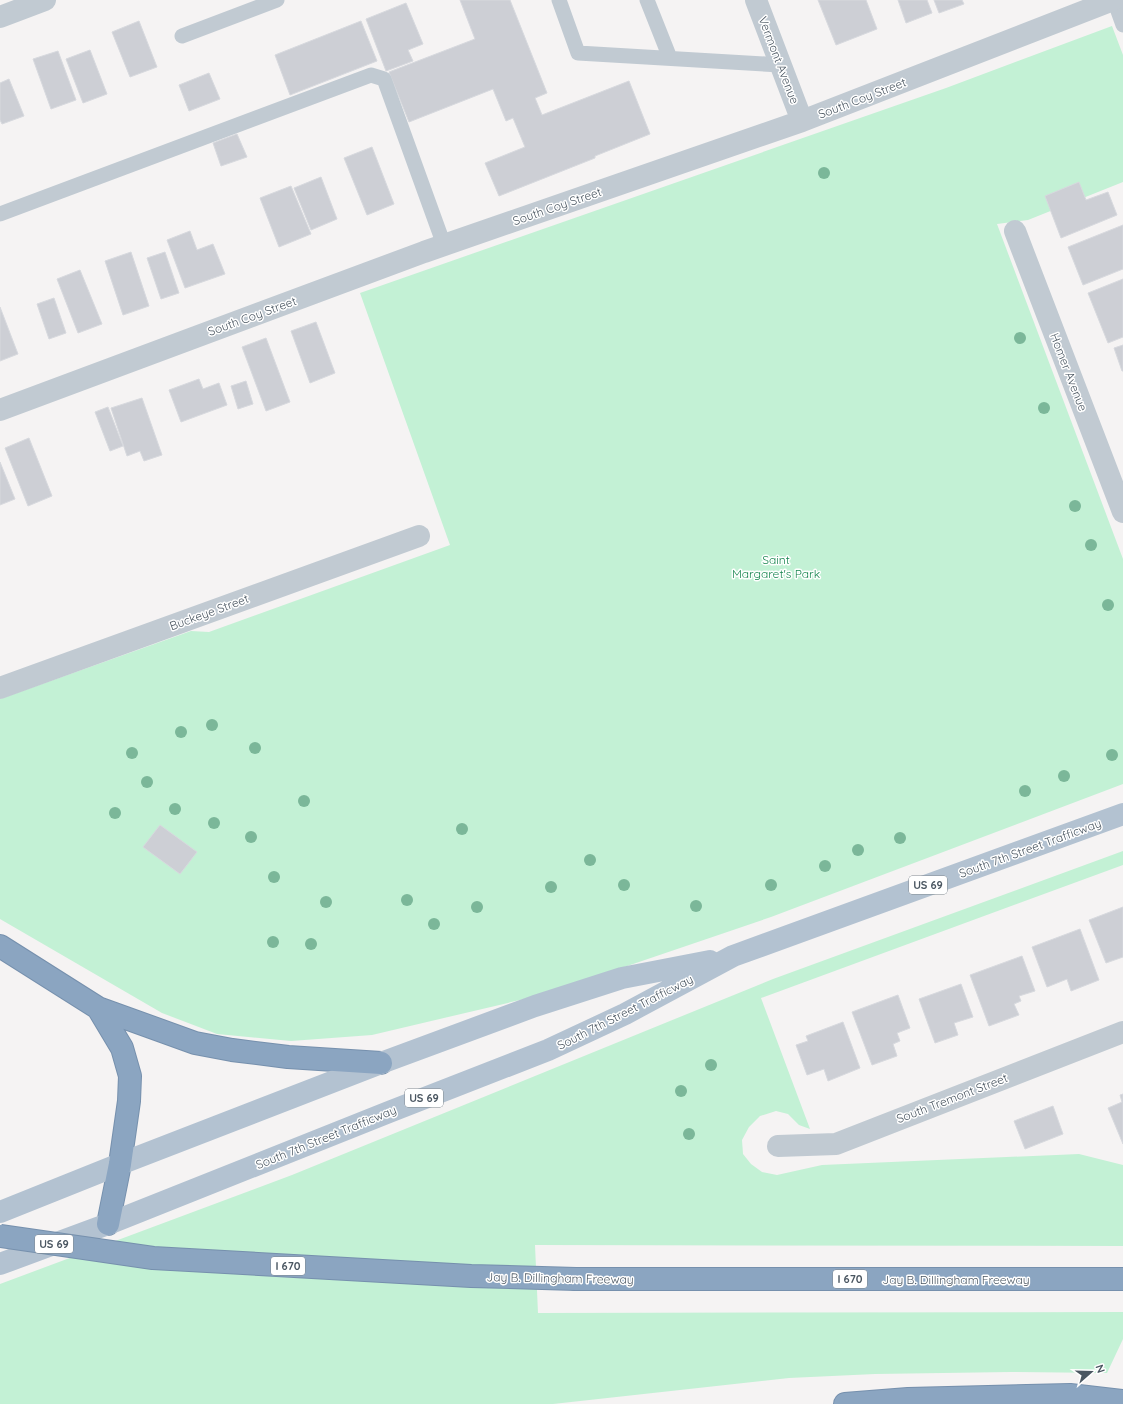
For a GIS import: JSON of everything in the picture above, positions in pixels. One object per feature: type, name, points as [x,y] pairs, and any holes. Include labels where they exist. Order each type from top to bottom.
[{"type":"highway","name":"US 69","points":[[0,946],[98,1008],[196,1043],[232,1050],[381,1063]]},
{"type":"highway","points":[[98,1008],[122,1048],[130,1076],[120,1164],[108,1224]]},
{"type":"highway","name":"Jay B. Dillingham Freeway","points":[[0,1236],[153,1258],[471,1276],[576,1280],[1123,1279]]},
{"type":"highway","points":[[845,1404],[908,1399],[1070,1395],[1123,1401]]},
{"type":"main road","name":"South 7th Street Trafficway","points":[[0,1264],[108,1224],[382,1114],[548,1050],[625,1014],[733,956],[1123,814]]},
{"type":"main road","name":"South 7th Street Trafficway","points":[[0,1212],[381,1063],[535,1006],[622,978],[733,956]]},
{"type":"street","points":[[0,17],[45,0]]},
{"type":"street","name":"Vermont Avenue","points":[[756,0],[802,121]]},
{"type":"street","name":"South Coy Street","points":[[0,410],[444,245],[802,121],[1113,0]]},
{"type":"street","name":"Homer Avenue","points":[[1015,231],[1123,512]]},
{"type":"street","name":"Buckeye Street","points":[[0,688],[418,536]]},
{"type":"street","name":"South Tremont Street","points":[[778,1146],[836,1144],[1123,1032]]},
{"type":"lane","points":[[182,36],[277,0]]},
{"type":"lane","points":[[559,0],[578,53],[781,65]]},
{"type":"lane","points":[[647,0],[670,58]]},
{"type":"lane","points":[[1113,0],[1123,25]]},
{"type":"lane","points":[[0,214],[371,75],[384,79],[444,245]]},
{"type":"green space","name":"Saint Margaret's Park","points":[[1112,26],[1123,55],[1123,182],[1028,220],[997,224],[1123,559],[1123,784],[771,917],[589,979],[537,996],[372,1035],[291,1041],[217,1034],[162,1013],[0,919],[0,699],[191,631],[209,632],[450,545],[360,293],[946,88]]},
{"type":"green space","points":[[1123,851],[1123,865],[761,998],[810,1129],[799,1125],[788,1114],[776,1111],[760,1116],[749,1127],[742,1140],[743,1154],[751,1164],[762,1172],[777,1175],[822,1165],[1079,1154],[1123,1165],[1123,1246],[535,1245],[538,1313],[1123,1312],[1123,1339],[1107,1373],[1011,1372],[875,1374],[789,1378],[553,1404],[0,1404],[0,1284],[292,1175],[773,979]]},
{"type":"building","points":[[460,0],[510,0],[547,93],[535,98],[542,115],[629,81],[650,134],[595,156],[595,158],[499,196],[485,163],[525,147],[513,118],[506,121],[493,89],[409,122],[389,72],[475,39]]},
{"type":"building","points":[[818,0],[866,0],[877,29],[836,45]]},
{"type":"building","points":[[898,0],[927,0],[932,13],[906,23]]},
{"type":"building","points":[[934,0],[962,0],[964,4],[939,13]]},
{"type":"building","points":[[406,3],[423,44],[408,50],[413,61],[386,71],[366,19]]},
{"type":"building","points":[[139,21],[157,67],[130,77],[112,32]]},
{"type":"building","points":[[361,21],[377,61],[290,95],[275,55]]},
{"type":"building","points":[[90,50],[107,94],[83,103],[66,59]]},
{"type":"building","points":[[58,51],[76,100],[51,109],[33,59]]},
{"type":"building","points":[[209,73],[220,99],[189,111],[179,85]]},
{"type":"building","points":[[9,79],[24,116],[2,124],[0,120],[0,83]]},
{"type":"building","points":[[237,134],[247,157],[221,166],[213,143]]},
{"type":"building","points":[[372,147],[394,204],[367,215],[344,158]]},
{"type":"building","points":[[321,177],[337,219],[311,230],[294,188]]},
{"type":"building","points":[[1079,182],[1086,200],[1108,192],[1117,215],[1061,238],[1045,196]]},
{"type":"building","points":[[291,186],[311,234],[279,247],[260,198]]},
{"type":"building","points":[[1123,225],[1123,269],[1083,285],[1068,247]]},
{"type":"building","points":[[190,231],[197,250],[213,244],[225,274],[185,288],[167,240]]},
{"type":"building","points":[[131,252],[149,306],[123,315],[105,261]]},
{"type":"building","points":[[165,252],[179,293],[161,299],[147,258]]},
{"type":"building","points":[[80,270],[102,324],[78,333],[57,279]]},
{"type":"building","points":[[1123,279],[1123,337],[1108,343],[1088,293]]},
{"type":"building","points":[[54,298],[66,333],[49,339],[37,304]]},
{"type":"building","points":[[0,307],[18,354],[0,361]]},
{"type":"building","points":[[316,322],[335,373],[310,383],[291,331]]},
{"type":"building","points":[[266,338],[290,402],[266,411],[242,347]]},
{"type":"building","points":[[1123,345],[1123,371],[1122,371],[1114,348]]},
{"type":"building","points":[[199,379],[203,389],[219,383],[227,405],[181,422],[169,390]]},
{"type":"building","points":[[246,381],[253,404],[238,409],[231,386]]},
{"type":"building","points":[[142,398],[162,455],[144,461],[140,451],[127,456],[111,408]]},
{"type":"building","points":[[108,407],[123,446],[110,451],[95,412]]},
{"type":"building","points":[[29,438],[52,496],[28,506],[5,448]]},
{"type":"building","points":[[0,462],[15,499],[0,505]]},
{"type":"building","points":[[160,825],[197,852],[180,874],[143,847]]},
{"type":"building","points":[[1123,907],[1123,957],[1106,963],[1089,920]]},
{"type":"building","points":[[1080,929],[1099,980],[1071,991],[1067,979],[1047,987],[1032,947]]},
{"type":"building","points":[[1022,956],[1035,991],[1019,996],[1021,1001],[1014,1004],[1019,1015],[989,1026],[970,975]]},
{"type":"building","points":[[961,984],[973,1017],[954,1023],[958,1035],[935,1043],[919,999]]},
{"type":"building","points":[[898,995],[910,1028],[897,1033],[900,1041],[893,1044],[897,1056],[872,1065],[852,1012]]},
{"type":"building","points":[[843,1022],[860,1068],[828,1081],[824,1069],[807,1075],[796,1045],[808,1041],[806,1036]]},
{"type":"building","points":[[1123,1094],[1123,1144],[1108,1108],[1122,1102],[1120,1095]]},
{"type":"building","points":[[1053,1106],[1063,1134],[1025,1149],[1014,1121]]}]
